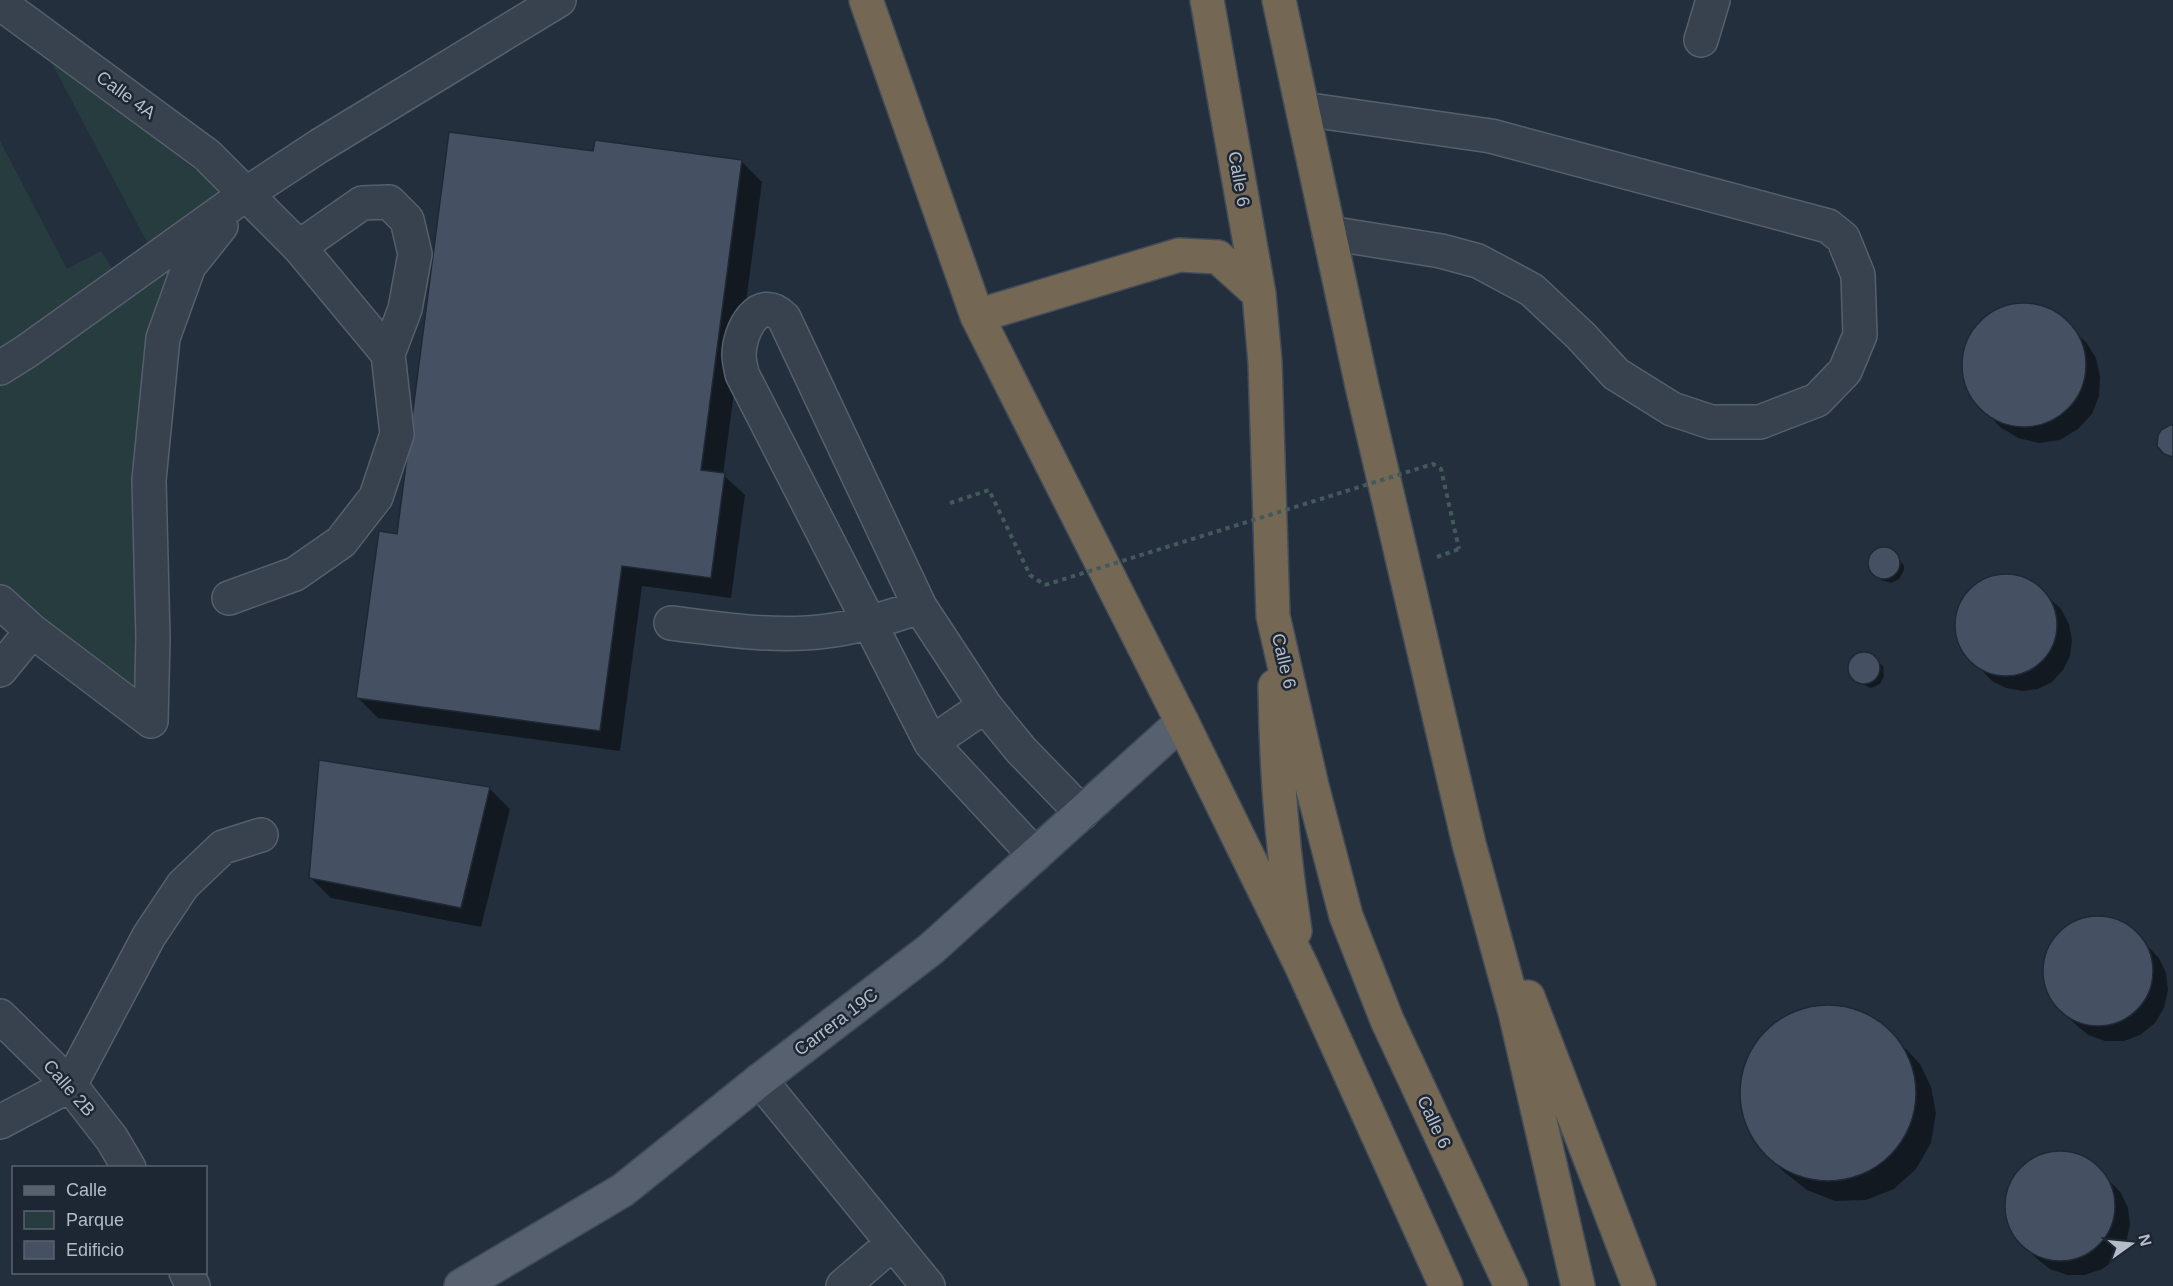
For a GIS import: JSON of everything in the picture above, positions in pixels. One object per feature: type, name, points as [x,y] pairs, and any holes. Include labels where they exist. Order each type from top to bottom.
[{"type":"highway","points":[[866,0],[977,316],[1182,722],[1301,965],[1446,1286]]},
{"type":"highway","name":"Calle 6","points":[[1207,0],[1259,294],[1264,362],[1274,616],[1312,786],[1346,916],[1387,1020],[1511,1286]]},
{"type":"highway","points":[[1279,0],[1362,386],[1469,844],[1515,1012],[1578,1286]]},
{"type":"highway","points":[[977,316],[1179,255],[1218,257],[1259,294]]},
{"type":"highway","points":[[1274,616],[1276,762],[1285,867],[1301,965]]},
{"type":"highway","points":[[1469,844],[1639,1286]]},
{"type":"main road","name":"Carrera 19C","points":[[461,1286],[623,1190],[760,1080],[932,949],[1182,722]]},
{"type":"street","points":[[0,368],[246,194],[319,146],[559,0]]},
{"type":"street","points":[[1701,40],[1713,0]]},
{"type":"street","name":"Calle 4A","points":[[0,3],[203,152],[299,247],[388,354]]},
{"type":"street","points":[[1303,109],[1491,136],[1828,226],[1843,238],[1858,275],[1860,335],[1845,371],[1817,400],[1760,422],[1711,422],[1672,409],[1616,374],[1581,336],[1532,290],[1478,261],[1441,251],[1329,233]]},
{"type":"street","points":[[0,602],[32,631],[151,721],[153,638],[148,480],[163,338],[189,266],[246,194]]},
{"type":"street","points":[[229,598],[295,574],[341,542],[376,497],[397,434],[388,354],[405,309],[416,254],[407,220],[389,202],[362,203],[299,247]]},
{"type":"street","points":[[1035,855],[931,743],[742,374],[739,355],[741,339],[747,323],[757,313],[768,309],[777,311],[784,318],[920,607],[985,706],[1021,750],[1082,813]]},
{"type":"street","points":[[671,623],[761,633],[826,631],[871,622],[920,607]]},
{"type":"street","points":[[0,670],[32,631]]},
{"type":"street","points":[[931,743],[985,706]]},
{"type":"street","points":[[0,1122],[70,1084],[115,1004],[149,936],[183,885],[223,847],[261,835]]},
{"type":"street","name":"Calle 2B","points":[[0,1016],[70,1084],[112,1139],[128,1166]]},
{"type":"street","points":[[760,1080],[928,1286]]},
{"type":"street","points":[[843,1286],[893,1244]]},
{"type":"path","points":[[950,503],[989,490],[1030,574],[1045,585],[1433,464],[1441,469],[1458,549]]},
{"type":"green space","points":[[49,58],[223,191],[148,244]]},
{"type":"green space","points":[[0,141],[67,269],[101,251],[112,269],[0,352]]},
{"type":"green space","points":[[246,194],[163,338],[151,721],[0,602],[0,359]]},
{"type":"building","points":[[449,132],[593,151],[595,140],[742,160],[701,470],[725,473],[711,578],[622,566],[600,731],[356,698],[379,531],[397,534]]},
{"type":"building","points":[[2024,303],[2048,308],[2068,321],[2081,341],[2086,365],[2081,389],[2068,409],[2048,422],[2024,427],[2000,422],[1980,409],[1967,389],[1962,365],[1967,341],[1980,321],[2000,308]]},
{"type":"building","points":[[2173,425],[2173,457],[2164,454],[2157,446],[2161,430]]},
{"type":"building","points":[[1884,547],[1895,552],[1900,563],[1895,574],[1884,579],[1873,574],[1868,563],[1873,552]]},
{"type":"building","points":[[2006,574],[2025,578],[2042,589],[2053,606],[2057,625],[2053,644],[2042,661],[2025,672],[2006,676],[1987,672],[1970,661],[1959,644],[1955,625],[1959,606],[1970,589],[1987,578]]},
{"type":"building","points":[[1864,652],[1875,657],[1880,668],[1875,679],[1864,684],[1853,679],[1848,668],[1853,657]]},
{"type":"building","points":[[319,760],[490,787],[461,908],[309,878]]},
{"type":"building","points":[[2098,916],[2119,920],[2137,932],[2149,950],[2153,971],[2149,992],[2137,1010],[2119,1022],[2098,1026],[2077,1022],[2059,1010],[2047,992],[2043,971],[2047,950],[2059,932],[2077,920]]},
{"type":"building","points":[[1828,1005],[1862,1012],[1877,1020],[1890,1031],[1901,1044],[1909,1059],[1916,1093],[1909,1127],[1901,1142],[1890,1155],[1877,1166],[1862,1174],[1828,1181],[1794,1174],[1779,1166],[1766,1155],[1755,1142],[1747,1127],[1740,1093],[1747,1059],[1755,1044],[1766,1031],[1779,1020],[1794,1012]]},
{"type":"building","points":[[2060,1151],[2081,1155],[2099,1167],[2111,1185],[2115,1206],[2111,1227],[2099,1245],[2081,1257],[2060,1261],[2039,1257],[2021,1245],[2009,1227],[2005,1206],[2009,1185],[2021,1167],[2039,1155]]}]
